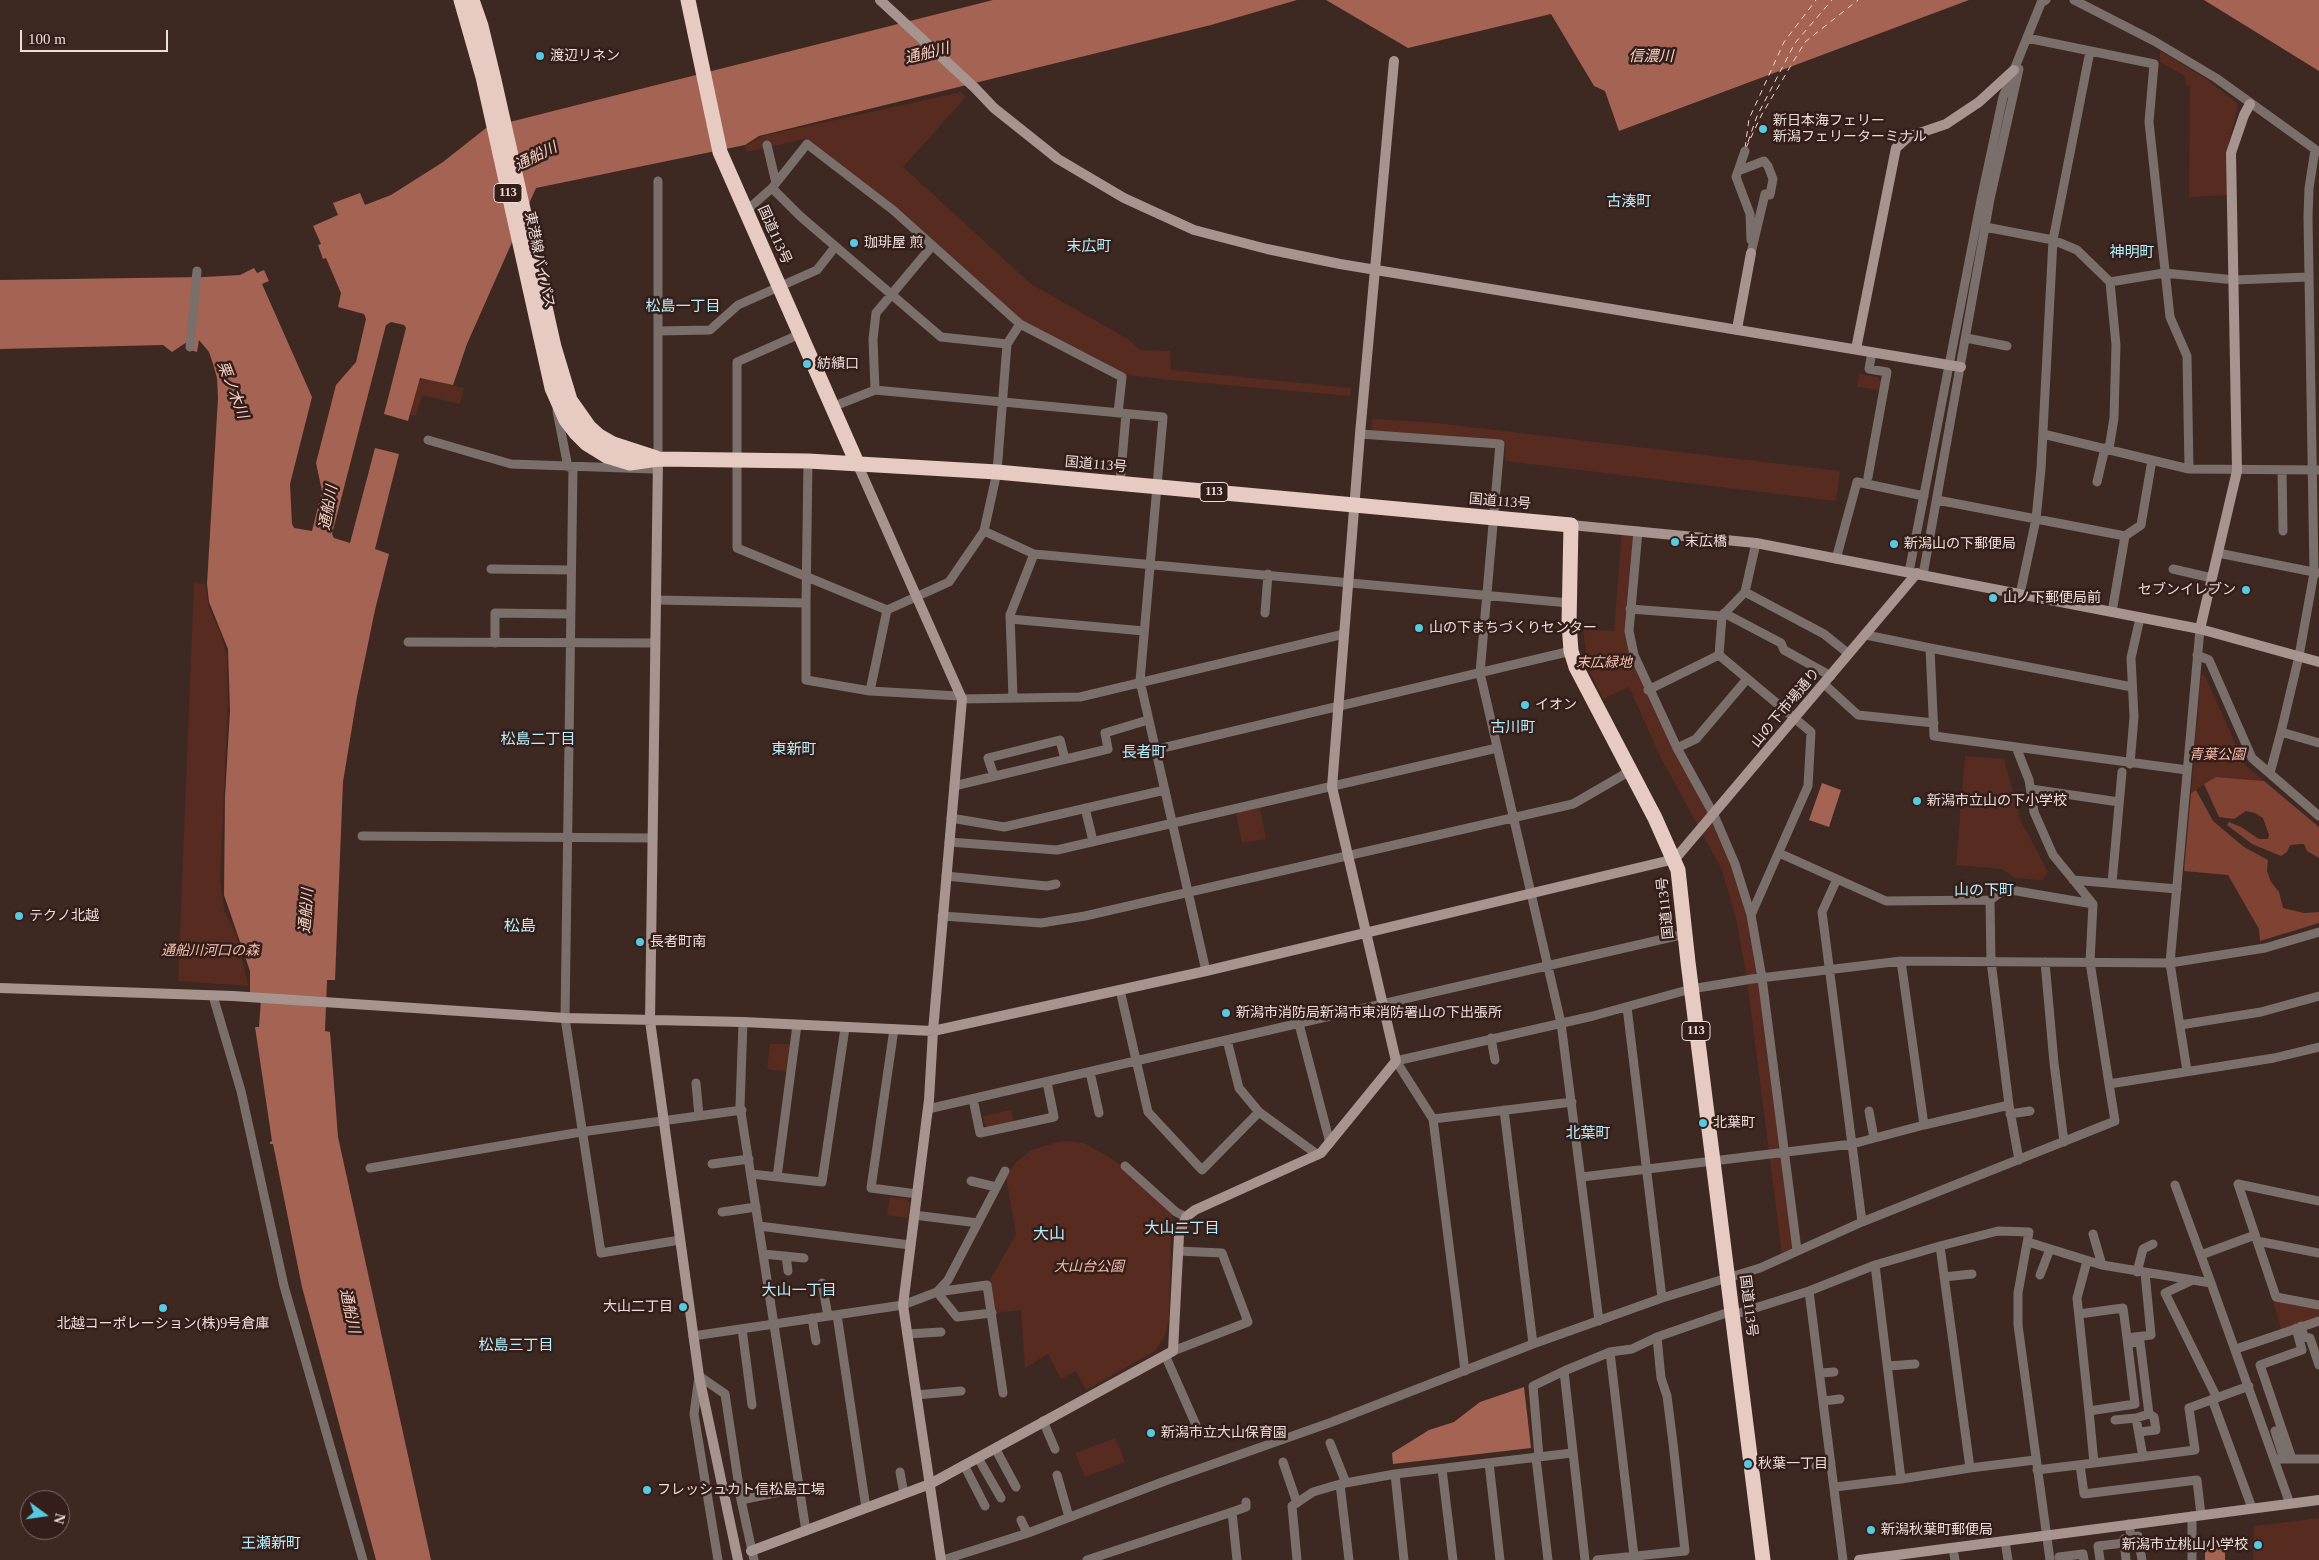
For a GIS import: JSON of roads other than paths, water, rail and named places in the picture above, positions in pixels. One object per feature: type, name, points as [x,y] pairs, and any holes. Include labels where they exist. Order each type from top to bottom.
[{"type":"highway","name":"東港線バイパス","points":[[461,0],[483,77],[558,386],[579,414],[599,436],[613,444],[658,459],[857,462]]},
{"type":"highway","name":"東港線バイパス","points":[[472,0],[492,71],[558,386]]},
{"type":"highway","name":"国道113号","points":[[688,0],[700,66],[720,152],[857,462],[997,472],[1571,525],[1569,603],[1571,651],[1579,674],[1675,859],[1678,870],[1712,1162],[1763,1560]]},
{"type":"street","points":[[1916,573],[1924,496],[1999,116],[2025,41],[2041,3],[2046,0]]},
{"type":"street","points":[[2074,0],[2154,41],[2216,78],[2317,151],[2309,188],[2308,277],[2316,470],[2316,573],[2299,656],[2270,773]]},
{"type":"street","points":[[883,3],[994,108],[1058,159],[1133,202],[1194,230],[1267,249],[1375,269],[1961,367]]},
{"type":"street","points":[[2025,41],[2090,51],[2154,64],[2149,122],[2170,317],[2187,356],[2189,469]]},
{"type":"street","points":[[1916,573],[1937,500],[1985,227],[2025,41]]},
{"type":"street","points":[[2020,594],[2036,519],[2053,240],[2090,51]]},
{"type":"street","points":[[1394,61],[1360,434],[1350,583],[1332,787],[1396,1061],[1434,1119],[1465,1370]]},
{"type":"street","points":[[1856,349],[1896,148],[1908,137],[1946,124],[1979,102],[2014,70]]},
{"type":"street","points":[[2187,1071],[2170,963],[2200,629],[2237,471],[2231,153],[2244,115],[2250,104]]},
{"type":"street","points":[[746,211],[774,185],[807,144],[893,210],[1020,324],[1122,377],[1120,484]]},
{"type":"street","points":[[767,145],[774,185],[835,246],[941,337],[1008,344]]},
{"type":"street","points":[[1745,151],[1736,176],[1750,214],[1752,253]]},
{"type":"street","points":[[1737,329],[1765,194],[1770,195],[1773,179],[1764,161],[1738,171]]},
{"type":"street","points":[[658,182],[658,459],[650,1021],[699,1376],[738,1560]]},
{"type":"street","points":[[1985,227],[2053,240],[2077,250],[2110,282],[2116,344],[2114,418],[2097,482]]},
{"type":"street","points":[[658,331],[710,330],[738,305],[817,270],[835,246]]},
{"type":"street","points":[[875,390],[873,339],[876,313],[932,246]]},
{"type":"street","points":[[190,347],[197,271]]},
{"type":"street","points":[[2110,282],[2164,272],[2234,280],[2308,277]]},
{"type":"street","points":[[800,334],[737,362],[737,548],[887,610],[949,582],[984,531],[997,472],[1008,344],[1020,324]]},
{"type":"street","points":[[1966,338],[2007,346]]},
{"type":"street","points":[[1868,477],[1887,372],[1869,369],[1872,352]]},
{"type":"street","points":[[558,386],[570,467],[571,570],[565,1018],[581,1132],[601,1253],[680,1240]]},
{"type":"street","points":[[832,407],[875,390],[1003,404],[1163,417],[1140,681],[1154,750],[1165,790],[1206,971]]},
{"type":"street","points":[[1360,434],[1500,444],[1480,673],[1561,1023],[1599,1321]]},
{"type":"street","points":[[2042,434],[2189,469],[2237,471],[2316,470]]},
{"type":"street","points":[[428,440],[511,464],[652,469],[658,459]]},
{"type":"street","points":[[1937,500],[2125,536],[2141,525],[2152,460]]},
{"type":"street","points":[[808,461],[806,680],[870,691],[961,697],[1080,696],[1344,634]]},
{"type":"street","points":[[857,462],[961,697],[928,1109],[903,1305],[942,1560],[1027,1533],[1332,1422],[1533,1344],[1662,1298],[1728,1276],[1760,1268],[1862,1222],[2115,1121],[2090,962],[2093,904],[2053,855],[2034,812],[2031,789],[2016,747]]},
{"type":"street","points":[[2282,470],[2283,531]]},
{"type":"street","points":[[1836,559],[1857,482],[1924,496]]},
{"type":"street","points":[[1571,525],[1756,543],[2200,629],[2319,662]]},
{"type":"street","points":[[984,531],[1034,554],[1569,603]]},
{"type":"street","points":[[1638,531],[1629,631],[1634,655],[1648,690],[1714,815],[1735,864],[1752,915],[1762,978],[1797,1250]]},
{"type":"street","points":[[2112,612],[2125,536]]},
{"type":"street","points":[[1719,655],[1723,615],[1745,592],[1756,543]]},
{"type":"street","points":[[2218,553],[2316,573]]},
{"type":"street","points":[[1013,697],[1010,615],[1034,554]]},
{"type":"street","points":[[491,569],[571,570]]},
{"type":"street","points":[[2173,569],[2212,578]]},
{"type":"street","name":"山の下市場通り","points":[[1675,859],[1866,635],[1916,573]]},
{"type":"street","points":[[1265,613],[1268,574]]},
{"type":"street","points":[[1745,592],[1824,634],[1849,654]]},
{"type":"street","points":[[656,600],[806,603]]},
{"type":"street","points":[[1630,609],[1723,615],[1782,644],[1784,650],[1827,680],[1858,715],[1934,723]]},
{"type":"street","points":[[870,691],[887,610]]},
{"type":"street","points":[[495,643],[495,613],[570,614]]},
{"type":"street","points":[[2130,764],[2134,717],[2131,658],[2140,618]]},
{"type":"street","points":[[1010,619],[1144,631]]},
{"type":"street","points":[[1866,635],[2132,687]]},
{"type":"street","points":[[408,642],[655,643]]},
{"type":"street","points":[[1930,648],[1934,736],[2130,764],[2186,770]]},
{"type":"street","points":[[1154,750],[1571,651]]},
{"type":"street","points":[[1648,690],[1719,655]]},
{"type":"street","points":[[1719,655],[1811,732],[1808,786],[1752,915]]},
{"type":"street","points":[[2197,655],[2209,660],[2252,758],[2319,816]]},
{"type":"street","points":[[1677,748],[1696,739],[1747,679]]},
{"type":"street","points":[[954,786],[1108,749],[1105,733],[1148,720]]},
{"type":"street","points":[[2281,732],[2319,743]]},
{"type":"street","points":[[994,776],[988,758],[1060,740],[1065,759]]},
{"type":"street","points":[[949,842],[1057,850],[1496,748]]},
{"type":"street","points":[[942,916],[1041,923],[1085,916],[1573,804],[1630,771]]},
{"type":"street","points":[[2112,883],[2122,772]]},
{"type":"street","points":[[2031,789],[2119,802]]},
{"type":"street","points":[[951,818],[1004,827],[1165,790]]},
{"type":"street","points":[[1085,808],[1093,841]]},
{"type":"street","points":[[362,836],[652,838]]},
{"type":"street","points":[[1779,853],[1886,901],[1990,900],[2005,889],[2093,904]]},
{"type":"street","points":[[0,988],[233,996],[565,1018],[743,1022],[933,1031],[1206,971],[1675,859]]},
{"type":"street","points":[[946,876],[1047,886],[1056,884]]},
{"type":"street","points":[[1837,879],[1822,912],[1862,1222]]},
{"type":"street","points":[[2073,880],[2177,889]]},
{"type":"street","points":[[1990,900],[1991,961],[2010,1109],[2019,1160]]},
{"type":"street","points":[[1196,1425],[1169,1353],[1179,1235],[1186,1217],[1195,1210],[1318,1154],[1330,1143],[1396,1061],[1627,1007],[1691,989],[1762,978],[1901,961],[2170,963],[2265,948],[2319,932]]},
{"type":"street","points":[[928,1109],[1300,1024],[1548,964],[1686,934]]},
{"type":"street","points":[[1901,961],[1924,1125]]},
{"type":"street","points":[[2046,962],[2054,1063],[2064,1142]]},
{"type":"street","points":[[1120,990],[1148,1112],[1202,1170],[1259,1112]]},
{"type":"street","points":[[213,996],[242,1091],[291,1313],[363,1560]]},
{"type":"street","points":[[2180,1025],[2261,1012],[2319,996]]},
{"type":"street","points":[[1627,1007],[1662,1298]]},
{"type":"street","points":[[743,1022],[742,1110],[806,1531]]},
{"type":"street","points":[[1300,1024],[1330,1143]]},
{"type":"street","points":[[777,1177],[797,1025]]},
{"type":"street","points":[[751,1174],[822,1182],[845,1028]]},
{"type":"street","points":[[894,1030],[871,1188],[917,1194]]},
{"type":"street","points":[[1492,1038],[1495,1060]]},
{"type":"street","points":[[1227,1040],[1239,1088],[1259,1112],[1318,1154]]},
{"type":"street","points":[[2109,1084],[2274,1058],[2319,1048]]},
{"type":"street","points":[[1090,1072],[1099,1113]]},
{"type":"street","points":[[973,1099],[980,1133],[1054,1117],[1047,1082]]},
{"type":"street","points":[[696,1083],[699,1116]]},
{"type":"street","points":[[1434,1119],[1572,1102]]},
{"type":"street","points":[[1582,1178],[1852,1144],[1924,1125],[2010,1109],[2030,1111]]},
{"type":"street","points":[[370,1168],[581,1132],[742,1110]]},
{"type":"street","points":[[1504,1110],[1533,1344]]},
{"type":"street","points":[[1869,1111],[1874,1138]]},
{"type":"street","points":[[712,1164],[749,1159]]},
{"type":"street","points":[[1125,1166],[1176,1212],[1186,1217]]},
{"type":"street","points":[[937,1292],[948,1280],[1005,1171]]},
{"type":"street","points":[[971,1181],[996,1187]]},
{"type":"street","points":[[2175,1184],[2236,1349],[2290,1504]]},
{"type":"street","points":[[2319,1201],[2238,1184],[2276,1297],[2319,1306]]},
{"type":"street","points":[[722,1212],[756,1207]]},
{"type":"street","points":[[914,1215],[978,1223]]},
{"type":"street","points":[[759,1226],[910,1245]]},
{"type":"street","points":[[1548,1560],[1533,1386],[1610,1352],[1632,1349],[1657,1337],[1809,1291],[1875,1265],[1998,1231],[2029,1232],[2018,1294],[2018,1325],[2050,1560]]},
{"type":"street","points":[[2093,1234],[2102,1265]]},
{"type":"street","points":[[2201,1256],[2256,1238],[2319,1253]]},
{"type":"street","points":[[2028,1242],[2087,1262],[2211,1283]]},
{"type":"street","points":[[2128,1340],[2151,1335],[2141,1272],[2143,1250],[2153,1244]]},
{"type":"street","points":[[1940,1246],[1970,1468]]},
{"type":"street","points":[[2040,1275],[2050,1249]]},
{"type":"street","points":[[699,1376],[725,1394],[741,1500],[753,1556],[806,1531],[930,1484],[1169,1353],[1248,1322],[1222,1253],[1178,1251]]},
{"type":"street","points":[[763,1254],[804,1258]]},
{"type":"street","points":[[786,1256],[788,1271]]},
{"type":"street","points":[[2087,1262],[2077,1298],[2094,1463]]},
{"type":"street","points":[[1875,1265],[1901,1479]]},
{"type":"street","points":[[1944,1277],[1972,1274]]},
{"type":"street","points":[[2193,1280],[2165,1293],[2214,1398],[2252,1508]]},
{"type":"street","points":[[822,1283],[833,1315],[866,1508]]},
{"type":"street","points":[[693,1336],[903,1305],[937,1292],[987,1286],[1003,1393]]},
{"type":"street","points":[[1809,1291],[1843,1560]]},
{"type":"street","points":[[937,1292],[957,1317],[992,1313]]},
{"type":"street","points":[[2078,1314],[2122,1308],[2128,1340],[2135,1404],[2089,1411]]},
{"type":"street","points":[[812,1318],[816,1341]]},
{"type":"street","points":[[2236,1349],[2319,1321]]},
{"type":"street","points":[[2298,1327],[2304,1337],[2310,1338],[2319,1365]]},
{"type":"street","points":[[2288,1459],[2260,1365],[2302,1350],[2298,1327]]},
{"type":"street","points":[[742,1329],[752,1405]]},
{"type":"street","points":[[907,1334],[941,1332]]},
{"type":"street","points":[[1597,1560],[1685,1551],[1667,1396],[1661,1378],[1657,1337]]},
{"type":"street","points":[[2128,1340],[2140,1342],[2156,1418],[2156,1430],[2138,1432]]},
{"type":"street","points":[[1610,1352],[1634,1556]]},
{"type":"street","points":[[1888,1366],[1915,1364]]},
{"type":"street","points":[[1564,1371],[1585,1560]]},
{"type":"street","points":[[1820,1373],[1834,1372]]},
{"type":"street","points":[[699,1376],[694,1414],[718,1560]]},
{"type":"street","points":[[2037,1470],[2195,1450],[2189,1408],[2214,1398],[2267,1386]]},
{"type":"street","points":[[916,1395],[961,1391]]},
{"type":"street","points":[[1823,1401],[1840,1400]]},
{"type":"street","points":[[2136,1418],[2143,1457]]},
{"type":"street","points":[[2114,1420],[2156,1418]]},
{"type":"street","points":[[1043,1421],[1055,1449]]},
{"type":"street","points":[[2265,1434],[2278,1429]]},
{"type":"street","points":[[1330,1443],[1343,1484],[1349,1560]]},
{"type":"street","points":[[995,1448],[1016,1487]]},
{"type":"street","points":[[1298,1560],[1292,1506],[1313,1492],[1395,1474],[1572,1453]]},
{"type":"street","points":[[978,1458],[1001,1498]]},
{"type":"street","points":[[2274,1459],[2319,1459]]},
{"type":"street","points":[[1835,1487],[2035,1460]]},
{"type":"street","points":[[1283,1462],[1297,1503]]},
{"type":"street","points":[[1489,1463],[1500,1560]]},
{"type":"street","points":[[1816,1466],[1831,1463]]},
{"type":"street","points":[[2080,1464],[2084,1494],[2198,1480],[2192,1560]]},
{"type":"street","points":[[964,1465],[984,1506]]},
{"type":"street","points":[[1442,1468],[1453,1560]]},
{"type":"street","points":[[900,1472],[904,1494]]},
{"type":"street","points":[[1395,1474],[1404,1560]]},
{"type":"street","points":[[1057,1475],[1069,1517]]},
{"type":"street","points":[[741,1500],[799,1488]]},
{"type":"street","points":[[1859,1560],[2319,1500]]},
{"type":"street","points":[[1088,1560],[1246,1507],[1246,1502]]},
{"type":"street","points":[[1232,1512],[1237,1560]]},
{"type":"street","points":[[1021,1520],[1027,1533]]},
{"type":"street","points":[[2126,1560],[2129,1524]]},
{"type":"street","points":[[2100,1560],[2098,1546],[2138,1536],[2142,1560]]},
{"type":"street","points":[[2005,1541],[2008,1560]]},
{"type":"street","points":[[1953,1548],[1955,1560]]},
{"type":"street","points":[[2060,1560],[2059,1557],[2083,1554],[2084,1560]]},
{"type":"water","points":[[993,0],[1297,0],[1211,25],[759,136],[745,145],[536,188],[467,344],[453,385],[420,378],[408,421],[384,414],[406,328],[404,325],[391,322],[386,325],[332,534],[334,538],[350,543],[375,448],[399,454],[375,549],[389,554],[357,697],[343,782],[335,980],[327,980],[325,1031],[330,1032],[338,1137],[431,1560],[376,1560],[302,1287],[273,1144],[270,1144],[272,1141],[255,1027],[259,1027],[261,999],[250,997],[250,971],[224,895],[225,797],[230,710],[228,649],[209,602],[207,584],[218,398],[217,378],[213,364],[209,352],[199,340],[197,352],[187,349],[187,342],[172,352],[163,345],[0,349],[0,280],[204,277],[240,275],[254,268],[257,273],[264,270],[269,281],[262,284],[312,397],[290,484],[292,524],[294,528],[312,531],[322,491],[316,463],[336,385],[356,362],[366,319],[364,314],[338,307],[341,293],[326,258],[323,259],[318,245],[321,244],[313,226],[338,215],[333,203],[360,193],[365,205],[391,195],[443,162],[486,128]]},
{"type":"water","name":"信濃川","points":[[1326,0],[1969,0],[1619,131],[1605,91],[1594,86],[1551,14],[1408,48]]},
{"type":"water","points":[[2204,0],[2319,0],[2319,71]]},
{"type":"water","points":[[1822,783],[1841,790],[1829,827],[1809,820]]},
{"type":"water","points":[[1524,1387],[1531,1448],[1393,1464],[1392,1453],[1429,1430],[1454,1422],[1480,1402]]},
{"type":"water","points":[[2205,1545],[2225,1545],[2225,1560],[2205,1560]]},
{"type":"place","name":"渡辺リネン","points":[[540,56]]},
{"type":"place","name":"新日本海フェリー 新潟フェリーターミナル","points":[[1763,129]]},
{"type":"place","name":"珈琲屋 煎","points":[[854,243]]},
{"type":"place","name":"紡績口","points":[[807,364]]},
{"type":"place","name":"末広橋","points":[[1675,542]]},
{"type":"place","name":"新潟山の下郵便局","points":[[1894,544]]},
{"type":"place","name":"セブンイレブン","points":[[2246,590]]},
{"type":"place","name":"山ノ下郵便局前","points":[[1993,598]]},
{"type":"place","name":"山の下まちづくりセンター","points":[[1419,628]]},
{"type":"place","name":"イオン","points":[[1525,705]]},
{"type":"place","name":"新潟市立山の下小学校","points":[[1917,801]]},
{"type":"place","name":"テクノ北越","points":[[19,916]]},
{"type":"place","name":"長者町南","points":[[640,942]]},
{"type":"place","name":"新潟市消防局新潟市東消防署山の下出張所","points":[[1226,1013]]},
{"type":"place","name":"北葉町","points":[[1703,1123]]},
{"type":"place","name":"大山二丁目","points":[[683,1307]]},
{"type":"place","name":"北越コーポレーション(株)9号倉庫","points":[[163,1308]]},
{"type":"place","name":"新潟市立大山保育園","points":[[1151,1433]]},
{"type":"place","name":"秋葉一丁目","points":[[1748,1464]]},
{"type":"place","name":"フレッシュカト信松島工場","points":[[647,1490]]},
{"type":"place","name":"新潟秋葉町郵便局","points":[[1871,1530]]},
{"type":"place","name":"新潟市立桃山小学校","points":[[2258,1545]]},
{"type":"district","name":"古湊町","points":[[1629,202]]},
{"type":"district","name":"末広町","points":[[1089,247]]},
{"type":"district","name":"神明町","points":[[2132,253]]},
{"type":"district","name":"松島一丁目","points":[[683,307]]},
{"type":"district","name":"古川町","points":[[1513,728]]},
{"type":"district","name":"松島二丁目","points":[[538,740]]},
{"type":"district","name":"東新町","points":[[794,750]]},
{"type":"district","name":"長者町","points":[[1144,753]]},
{"type":"district","name":"山の下町","points":[[1984,891]]},
{"type":"district","name":"松島","points":[[520,927]]},
{"type":"district","name":"北葉町","points":[[1588,1134]]},
{"type":"district","name":"大山二丁目","points":[[1182,1229]]},
{"type":"district","name":"大山","points":[[1049,1235]]},
{"type":"district","name":"大山一丁目","points":[[799,1291]]},
{"type":"district","name":"松島三丁目","points":[[516,1346]]},
{"type":"district","name":"王瀬新町","points":[[271,1544]]},
{"type":"water label","name":"通船川","points":[[927,54]]},
{"type":"water label","name":"通船川","points":[[536,157]]},
{"type":"water label","name":"栗ノ木川","points":[[232,390]]},
{"type":"water label","name":"通船川","points":[[329,508]]},
{"type":"water label","name":"通船川","points":[[307,911]]},
{"type":"water label","name":"通船川","points":[[349,1311]]},
{"type":"park label","name":"末広緑地","points":[[1604,663]]},
{"type":"park label","name":"青葉公園","points":[[2217,755]]},
{"type":"park label","name":"通船川河口の森","points":[[210,951]]},
{"type":"park label","name":"大山台公園","points":[[1089,1267]]}]
